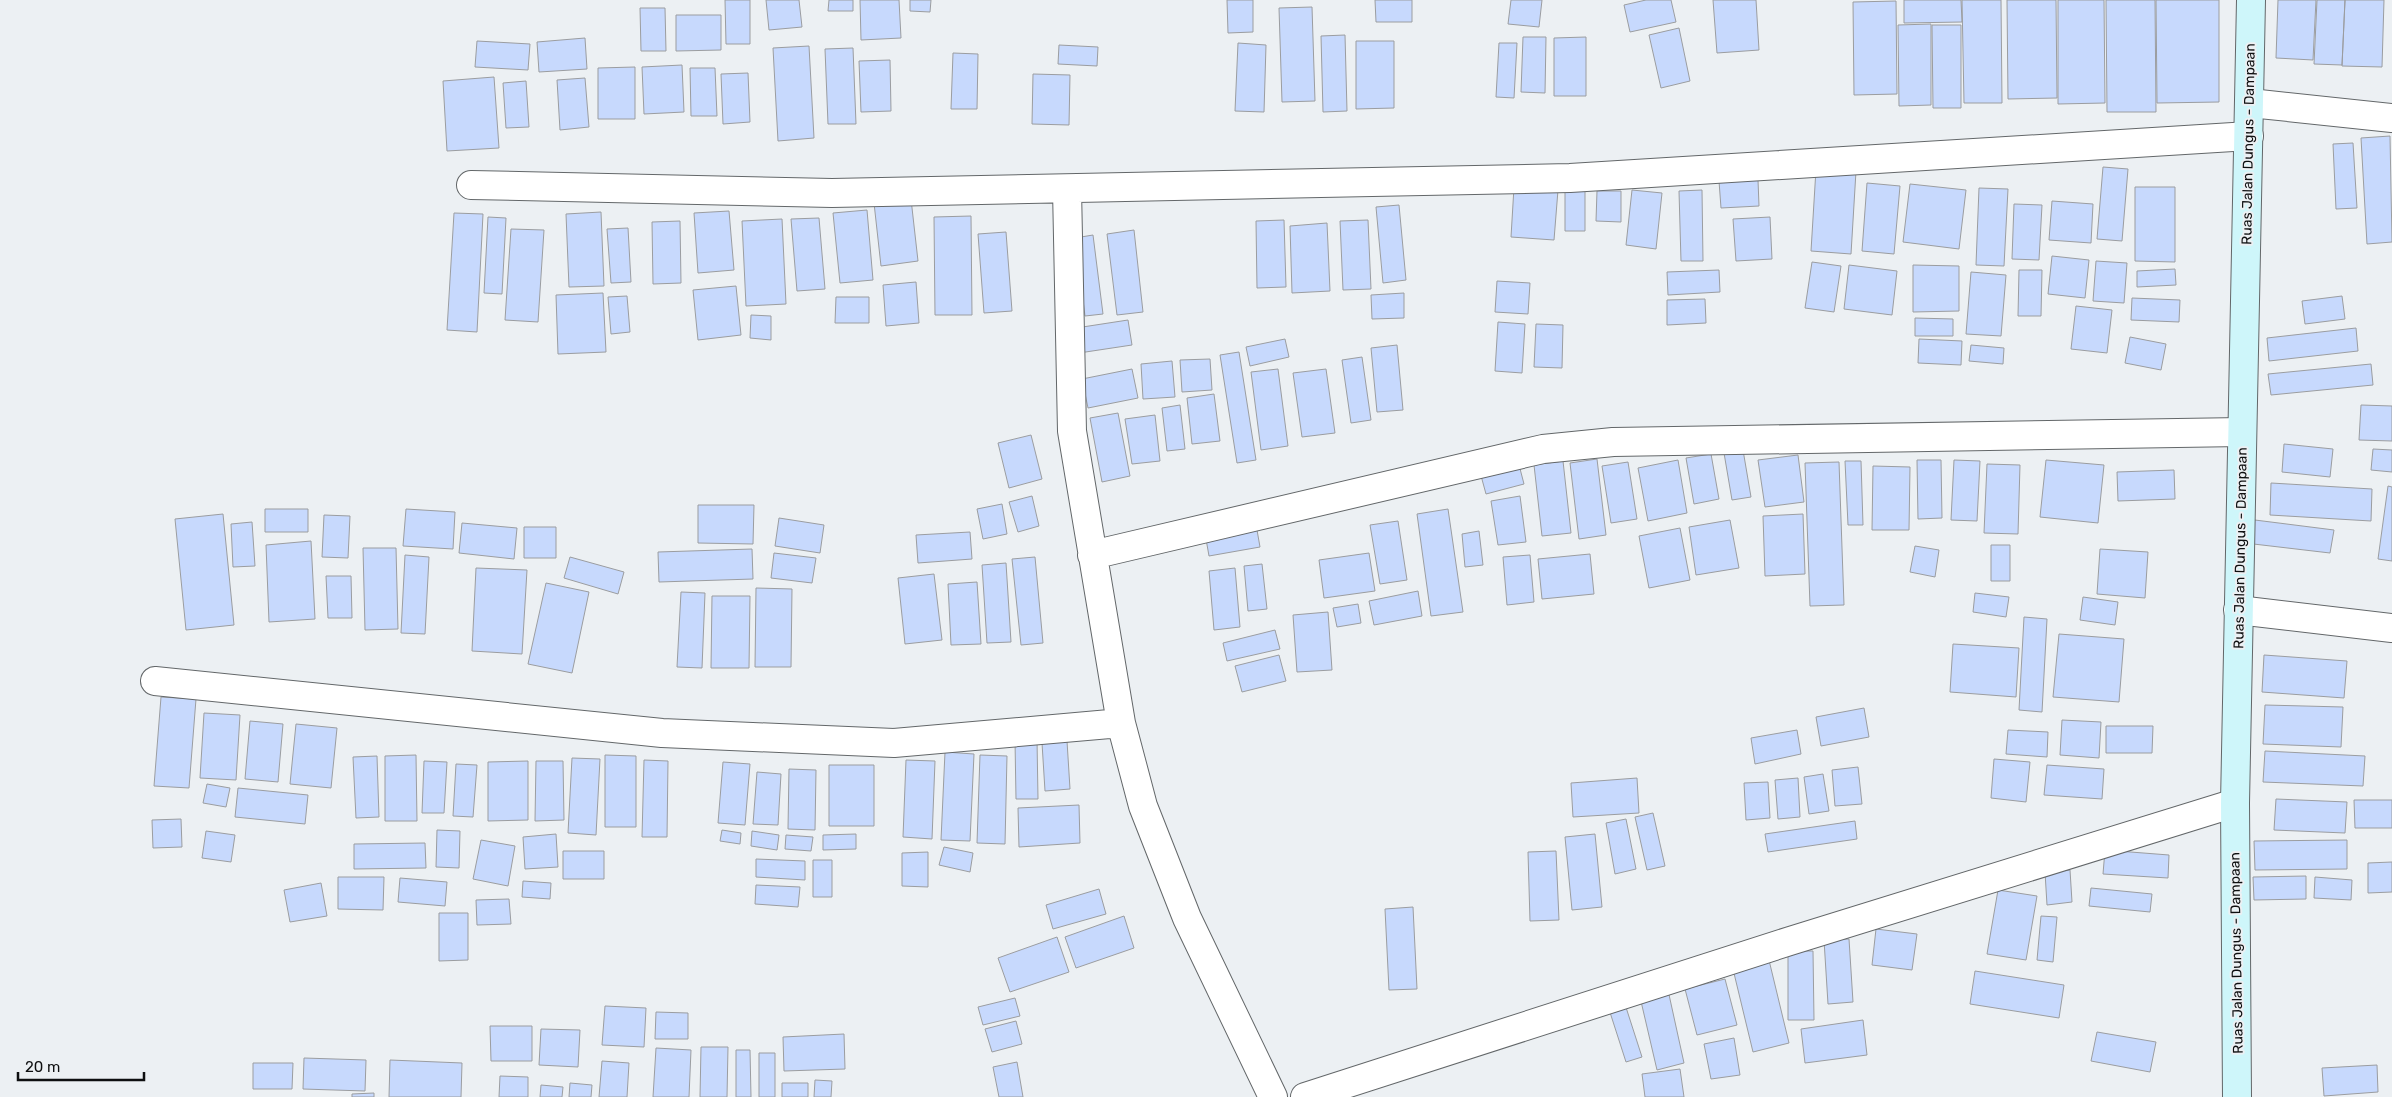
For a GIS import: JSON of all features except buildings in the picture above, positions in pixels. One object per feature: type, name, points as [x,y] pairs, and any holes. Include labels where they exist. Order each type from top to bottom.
[{"type":"main road","name":"Ruas Jalan Dungus - Dampaan","points":[[2237,1097],[2235,804],[2251,0]]},
{"type":"street","points":[[2250,103],[2392,118]]},
{"type":"street","points":[[470,185],[832,193],[1570,178],[2249,136]]},
{"type":"street","points":[[1067,189],[1072,431],[1121,723],[1143,806],[1187,918],[1273,1097]]},
{"type":"street","points":[[1092,555],[1544,449],[1612,442],[2242,432]]},
{"type":"street","points":[[2238,610],[2392,628]]},
{"type":"street","points":[[155,681],[691,734],[894,743],[1121,723]]},
{"type":"street","points":[[1305,1097],[1790,941],[2235,804]]}]
